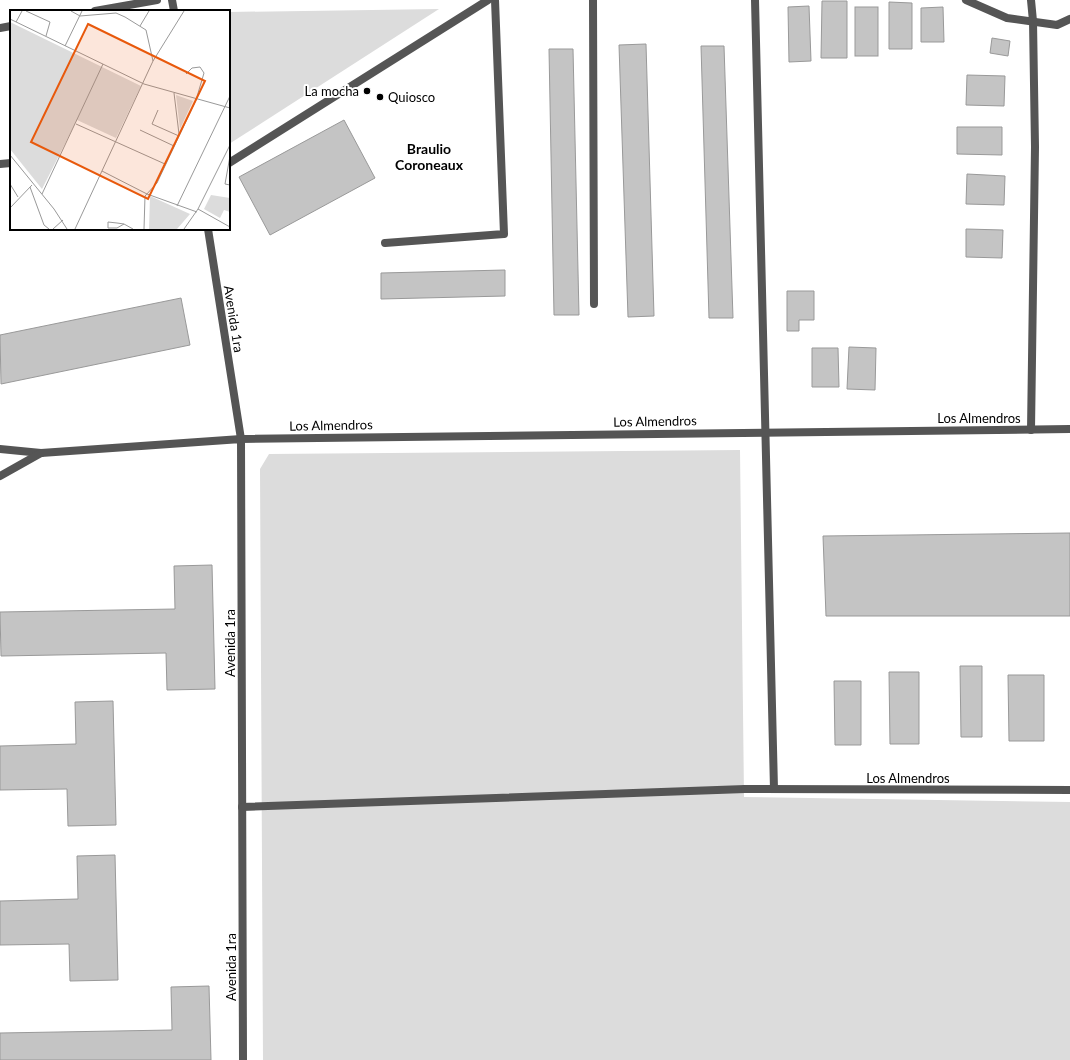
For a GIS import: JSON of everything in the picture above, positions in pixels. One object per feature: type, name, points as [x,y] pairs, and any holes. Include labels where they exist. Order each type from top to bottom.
[{"type":"street","points":[[101,10],[158,0]]},
{"type":"street","points":[[172,0],[174,10]]},
{"type":"street","points":[[230,162],[488,0]]},
{"type":"street","points":[[385,244],[504,234],[495,0]]},
{"type":"street","points":[[593,0],[594,304]]},
{"type":"street","points":[[755,0],[774,789]]},
{"type":"street","points":[[966,0],[1006,18],[1057,25],[1070,19]]},
{"type":"street","points":[[1030,430],[1035,148],[1033,22],[1031,0]]},
{"type":"street","points":[[0,28],[10,26]]},
{"type":"street","points":[[0,164],[10,163]]},
{"type":"street","name":"Avenida 1ra","points":[[208,230],[241,439],[243,1060]]},
{"type":"street","name":"Los Almendros","points":[[0,449],[41,453],[241,439],[766,432],[1070,430]]},
{"type":"street","points":[[0,476],[41,453]]},
{"type":"street","name":"Los Almendros","points":[[242,807],[745,789],[1070,790]]},
{"type":"shaded area","points":[[439,9],[230,143],[230,12]]},
{"type":"shaded area","points":[[740,450],[744,797],[1070,802],[1070,1060],[263,1060],[260,469],[269,454]]},
{"type":"building","points":[[822,1],[847,1],[847,58],[821,58]]},
{"type":"building","points":[[889,2],[912,3],[912,49],[889,49]]},
{"type":"building","points":[[809,6],[811,61],[789,62],[788,7]]},
{"type":"building","points":[[855,7],[878,7],[878,56],[855,56]]},
{"type":"building","points":[[943,7],[944,42],[921,42],[921,8]]},
{"type":"building","points":[[992,38],[1010,41],[1008,56],[990,53]]},
{"type":"building","points":[[646,44],[654,316],[628,317],[619,45]]},
{"type":"building","points":[[701,46],[724,46],[733,318],[709,318]]},
{"type":"building","points":[[549,49],[573,49],[579,315],[554,315]]},
{"type":"building","points":[[967,75],[1005,76],[1004,106],[966,105]]},
{"type":"building","points":[[344,120],[375,178],[270,235],[239,177]]},
{"type":"building","points":[[957,127],[1002,127],[1002,155],[957,154]]},
{"type":"building","points":[[967,174],[1005,176],[1004,205],[966,204]]},
{"type":"building","points":[[966,229],[1003,230],[1002,258],[966,257]]},
{"type":"building","points":[[505,270],[505,296],[381,299],[381,273]]},
{"type":"building","points":[[787,291],[814,291],[814,320],[799,320],[799,331],[787,331]]},
{"type":"building","points":[[181,298],[190,345],[1,384],[0,335]]},
{"type":"building","points":[[849,347],[876,348],[875,390],[847,389]]},
{"type":"building","points":[[812,348],[838,348],[839,387],[812,387]]},
{"type":"building","points":[[1070,533],[1070,616],[826,616],[823,536]]},
{"type":"building","points":[[212,565],[215,689],[167,690],[166,653],[1,656],[0,612],[175,609],[174,566]]},
{"type":"building","points":[[960,666],[982,666],[982,737],[961,737]]},
{"type":"building","points":[[889,672],[919,672],[919,744],[890,744]]},
{"type":"building","points":[[1008,675],[1044,675],[1044,741],[1009,741]]},
{"type":"building","points":[[834,681],[861,681],[861,745],[835,745]]},
{"type":"building","points":[[113,701],[116,825],[68,826],[67,789],[0,790],[0,746],[76,744],[75,702]]},
{"type":"building","points":[[115,855],[118,980],[70,981],[69,944],[0,945],[0,901],[78,899],[77,856]]},
{"type":"building","points":[[209,986],[211,1060],[0,1060],[0,1033],[172,1030],[171,987]]},
{"type":"place","name":"La mocha","points":[[367,91]]},
{"type":"place","name":"Quiosco","points":[[380,97]]},
{"type":"district","name":"Braulio Coroneaux","points":[[429,158]]}]
